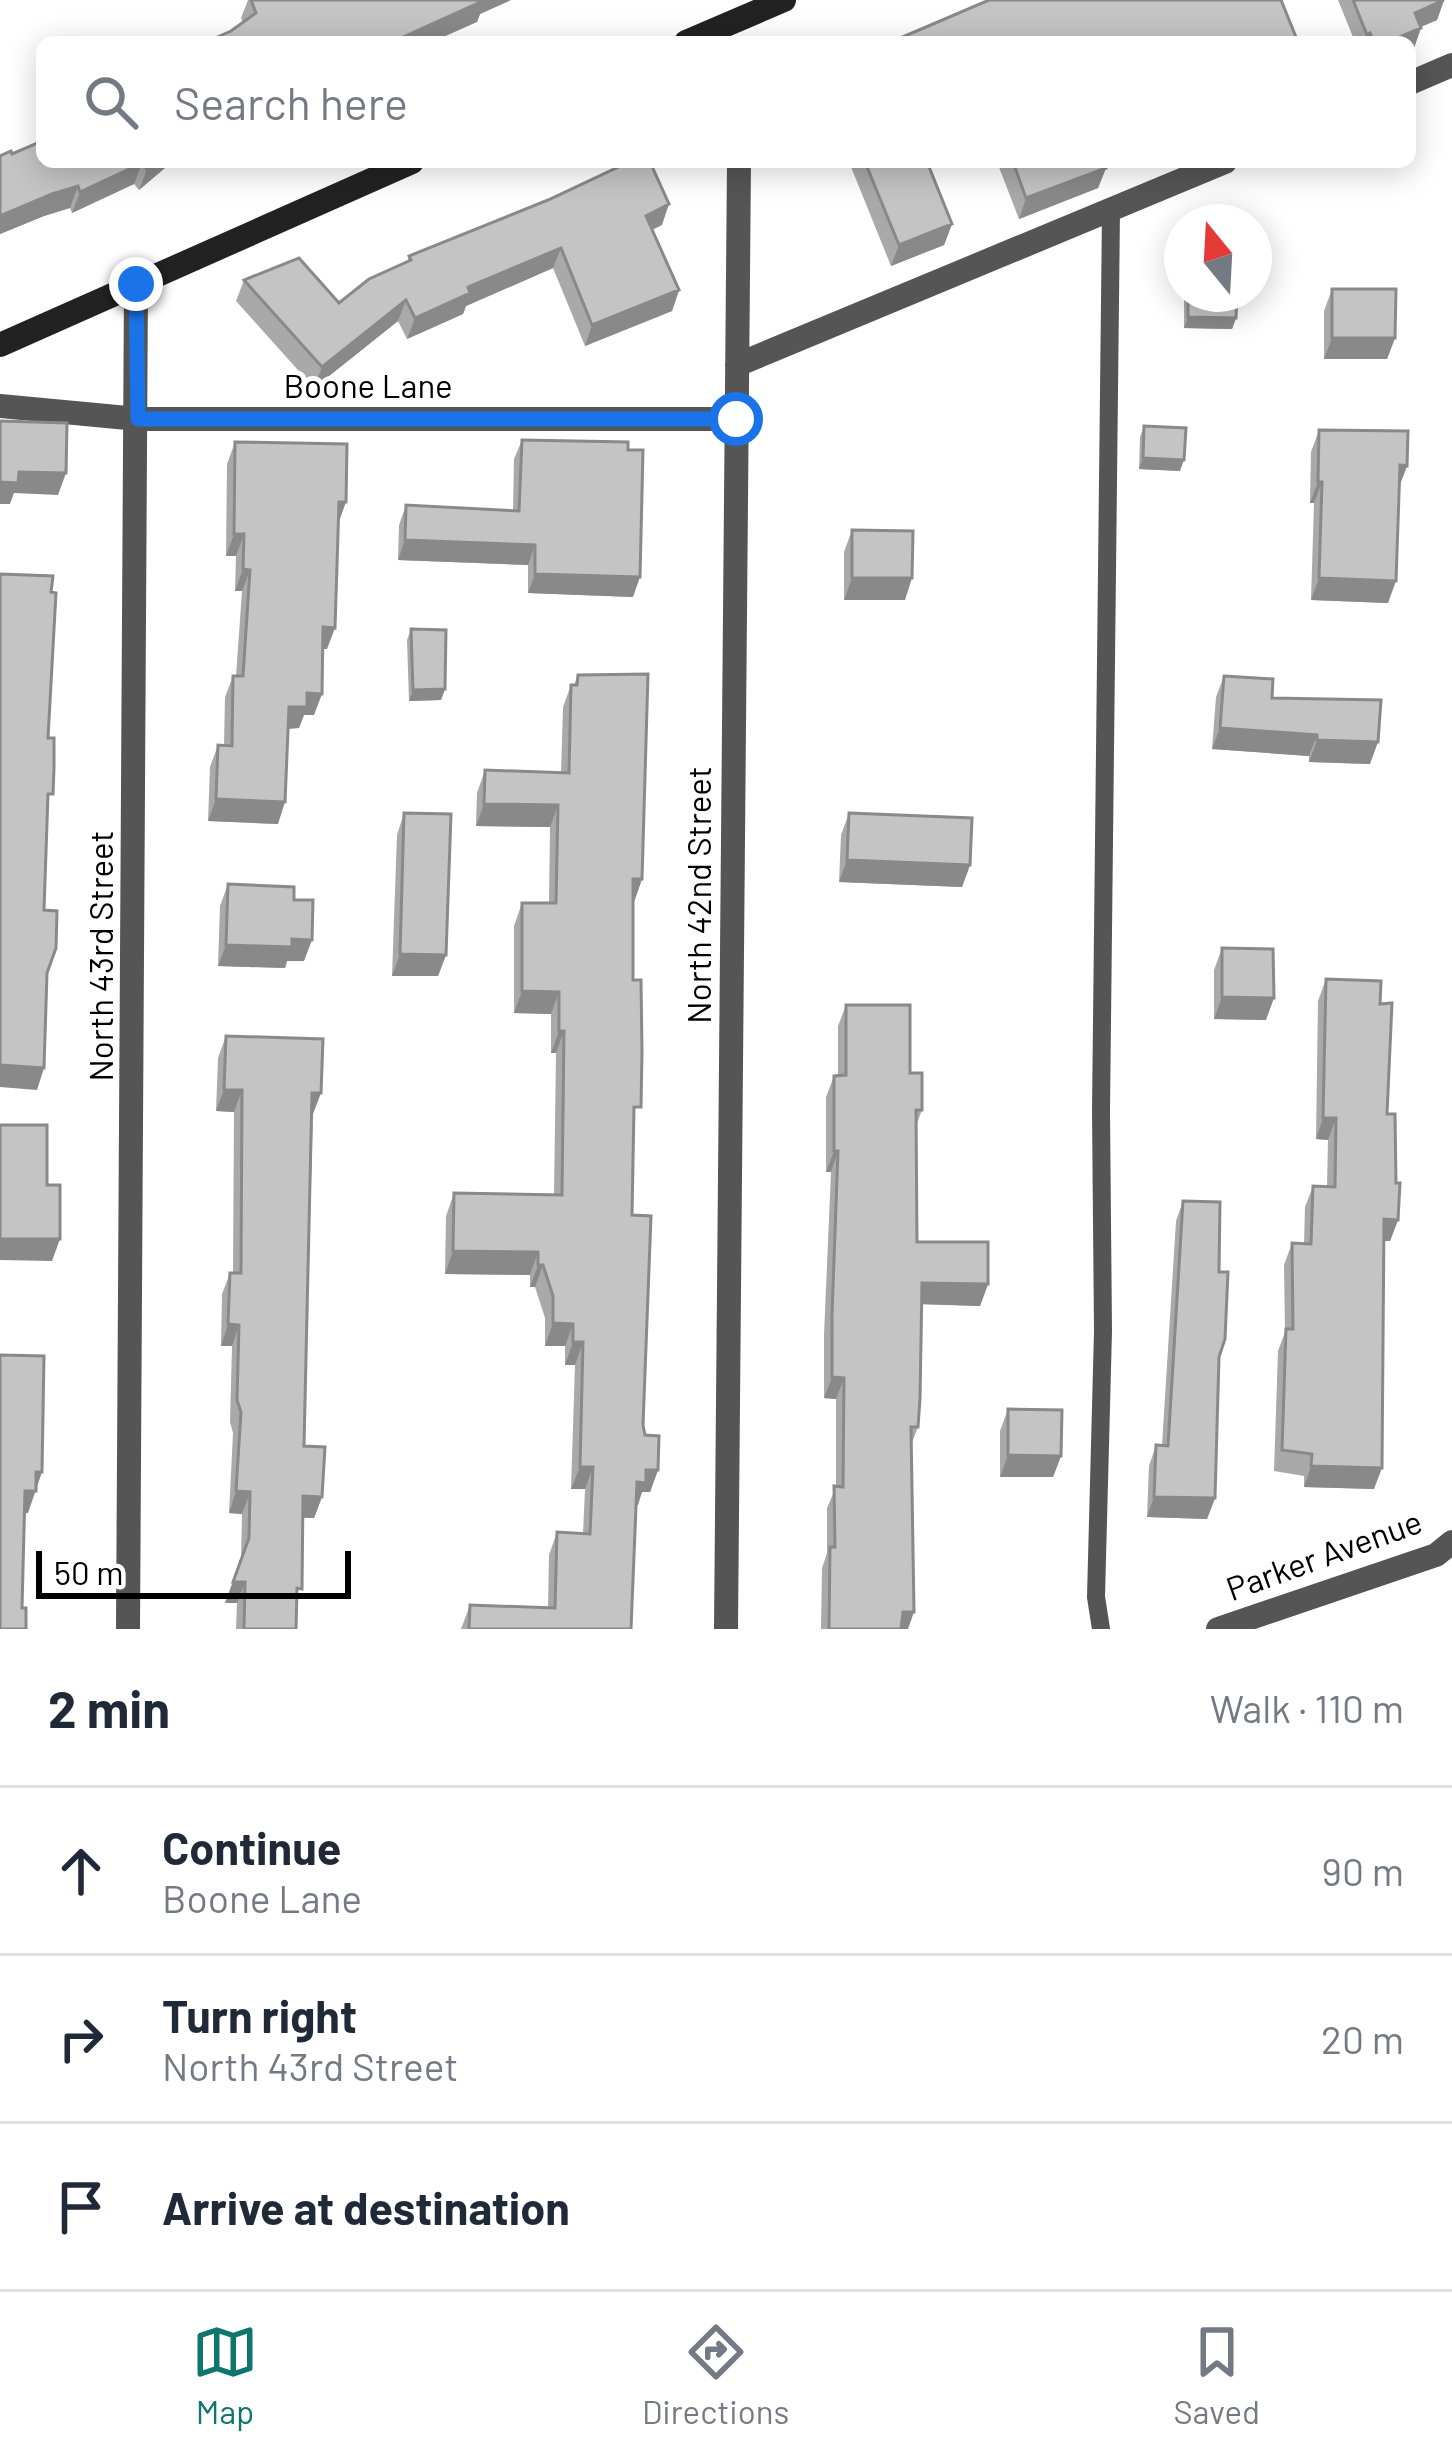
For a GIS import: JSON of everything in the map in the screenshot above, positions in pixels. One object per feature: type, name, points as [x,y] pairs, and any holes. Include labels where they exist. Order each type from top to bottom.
[{"type":"street","points":[[740,30],[784,0]]},
{"type":"street","points":[[1416,79],[1452,64]]},
{"type":"street","points":[[0,345],[398,168]]},
{"type":"street","name":"North 42nd Street","points":[[726,1629],[739,168]]},
{"type":"street","points":[[737,365],[1211,168]]},
{"type":"street","name":"North 43rd Street","points":[[128,1629],[136,284]]},
{"type":"street","name":"Boone Lane","points":[[0,406],[138,419],[736,419]]},
{"type":"street","name":"Parker Avenue","points":[[1218,1629],[1436,1555],[1452,1542]]},
{"type":"lane","points":[[1101,1629],[1096,1597],[1103,1331],[1101,1063],[1111,211]]},
{"type":"building","points":[[251,0],[485,0],[405,36],[220,36],[256,13]]},
{"type":"building","points":[[989,0],[1281,0],[1296,36],[905,36]]},
{"type":"building","points":[[1353,0],[1444,0],[1415,13],[1421,28],[1402,36],[1367,35]]},
{"type":"building","points":[[36,144],[36,168],[131,168],[80,192],[78,186],[0,216],[0,156]]},
{"type":"building","points":[[616,168],[653,168],[669,204],[646,216],[679,290],[592,325],[561,248],[468,287],[470,293],[415,318],[406,300],[322,367],[244,280],[299,258],[339,303],[369,279],[411,260],[409,256]]},
{"type":"building","points":[[867,168],[929,168],[952,224],[899,245]]},
{"type":"building","points":[[1015,168],[1106,168],[1026,198]]},
{"type":"building","points":[[1332,289],[1396,289],[1395,338],[1332,338]]},
{"type":"building","points":[[1188,312],[1236,312],[1236,318],[1188,317]]},
{"type":"building","points":[[0,421],[67,423],[66,473],[19,472],[18,483],[0,482]]},
{"type":"building","points":[[1144,426],[1186,428],[1184,460],[1143,458]]},
{"type":"building","points":[[1319,430],[1408,431],[1407,466],[1400,465],[1396,581],[1319,578]]},
{"type":"building","points":[[522,440],[628,442],[628,450],[643,450],[640,577],[535,574],[535,545],[405,540],[406,505],[519,511]]},
{"type":"building","points":[[235,442],[347,444],[346,502],[339,502],[335,628],[323,627],[322,694],[307,693],[307,707],[289,707],[285,802],[216,799],[218,745],[232,746],[233,676],[243,676],[250,570],[243,569],[244,534],[234,534]]},
{"type":"building","points":[[852,530],[913,531],[912,578],[852,578]]},
{"type":"building","points":[[0,574],[53,576],[51,592],[56,593],[48,738],[54,738],[54,768],[53,794],[48,794],[44,910],[57,911],[56,948],[47,973],[44,1068],[0,1065]]},
{"type":"building","points":[[411,629],[446,630],[445,689],[413,690]]},
{"type":"building","points":[[648,674],[642,879],[633,879],[633,980],[641,980],[642,1051],[641,1107],[634,1107],[632,1215],[651,1216],[643,1425],[645,1435],[659,1436],[658,1470],[646,1470],[646,1483],[637,1482],[631,1629],[469,1629],[470,1605],[555,1608],[557,1532],[590,1534],[593,1467],[580,1467],[583,1342],[573,1342],[573,1324],[553,1323],[553,1296],[543,1265],[538,1265],[538,1252],[453,1251],[454,1193],[562,1195],[564,1031],[559,1031],[559,992],[522,991],[522,903],[556,903],[558,805],[484,804],[485,770],[569,773],[571,685],[577,685],[578,675]]},
{"type":"building","points":[[1224,676],[1273,679],[1272,698],[1381,700],[1378,742],[1220,728]]},
{"type":"building","points":[[404,813],[451,814],[446,955],[400,954]]},
{"type":"building","points":[[849,813],[972,818],[970,865],[847,860]]},
{"type":"building","points":[[228,884],[294,887],[294,900],[313,900],[312,940],[292,939],[292,947],[226,945]]},
{"type":"building","points":[[1222,948],[1273,949],[1274,998],[1222,997]]},
{"type":"building","points":[[1326,979],[1381,981],[1380,1004],[1392,1003],[1387,1114],[1395,1114],[1396,1183],[1400,1183],[1398,1220],[1384,1219],[1382,1468],[1311,1466],[1312,1454],[1282,1450],[1286,1329],[1293,1329],[1292,1243],[1311,1244],[1313,1186],[1335,1187],[1336,1118],[1323,1118]]},
{"type":"building","points":[[846,1005],[910,1005],[910,1073],[922,1073],[922,1110],[916,1110],[917,1242],[988,1242],[988,1284],[922,1283],[918,1427],[911,1427],[914,1612],[903,1612],[901,1629],[829,1629],[834,1486],[843,1487],[844,1378],[832,1377],[832,1314],[838,1151],[834,1151],[834,1076],[846,1075]]},
{"type":"building","points":[[226,1036],[323,1039],[321,1093],[312,1093],[304,1446],[325,1447],[322,1497],[303,1496],[302,1589],[297,1588],[296,1629],[244,1629],[245,1582],[233,1582],[249,1538],[250,1492],[236,1491],[239,1325],[228,1324],[230,1273],[241,1273],[242,1090],[224,1090]]},
{"type":"building","points":[[0,1125],[47,1125],[47,1185],[60,1185],[60,1239],[0,1239]]},
{"type":"building","points":[[1183,1201],[1220,1202],[1219,1272],[1228,1272],[1225,1339],[1219,1357],[1215,1498],[1154,1497],[1156,1445],[1168,1446]]},
{"type":"building","points":[[0,1355],[44,1356],[42,1472],[36,1472],[36,1491],[25,1491],[22,1608],[26,1608],[26,1629],[0,1629]]},
{"type":"building","points":[[1008,1409],[1062,1410],[1061,1456],[1008,1455]]},
{"type":"route","points":[[136,284],[138,419],[736,419]]}]
